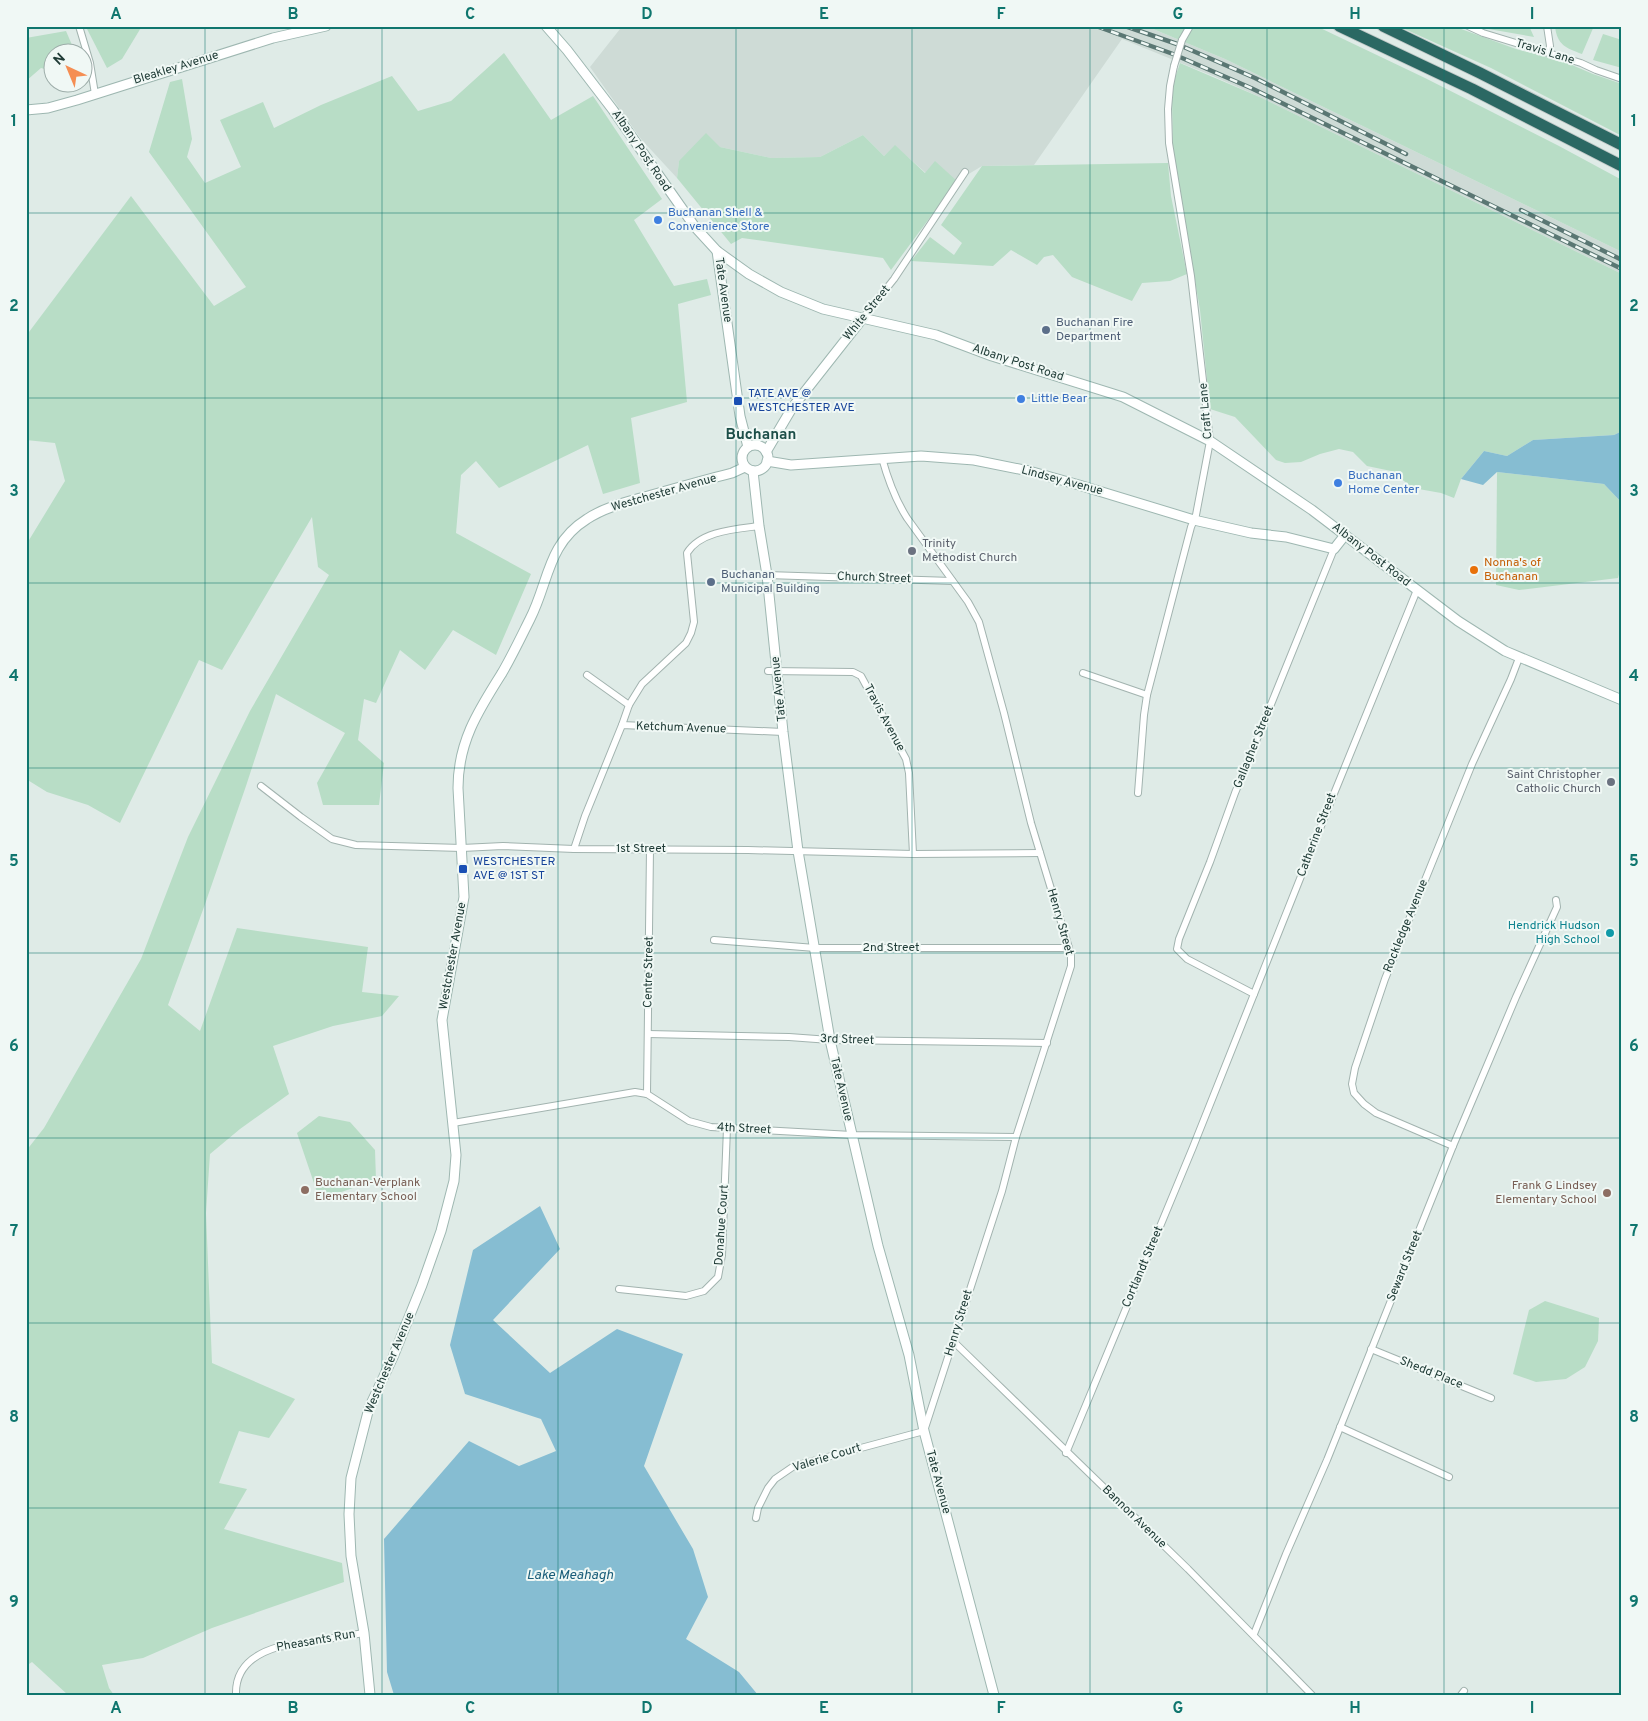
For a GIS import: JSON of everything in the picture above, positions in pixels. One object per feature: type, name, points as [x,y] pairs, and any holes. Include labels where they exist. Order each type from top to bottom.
[{"type":"highway","points":[[1339,26],[1472,89],[1622,166]]},
{"type":"highway","points":[[1383,26],[1622,145]]},
{"type":"street","points":[[79,26],[90,63],[95,94]]},
{"type":"street","name":"Bleakley Avenue","points":[[26,110],[48,108],[273,38],[326,26]]},
{"type":"street","name":"Albany Post Road","points":[[546,26],[568,50],[613,110],[690,221],[717,251],[749,274],[788,296],[823,310],[936,335],[992,356],[1123,397],[1210,441],[1312,510],[1458,621],[1505,652],[1622,700]]},
{"type":"street","name":"Craft Lane","points":[[1138,793],[1147,695],[1196,514],[1210,441],[1191,276],[1169,143],[1170,86],[1182,40],[1190,26]]},
{"type":"street","name":"Travis Lane","points":[[1468,26],[1483,33],[1581,63],[1622,79]]},
{"type":"street","points":[[1547,26],[1549,52]]},
{"type":"street","name":"White Street","points":[[767,456],[792,408],[894,279],[965,172]]},
{"type":"street","name":"Tate Avenue","points":[[717,251],[740,416],[748,447]]},
{"type":"street","points":[[753,445],[759,446],[767,456],[762,469],[749,469],[742,456],[748,447],[753,445]]},
{"type":"street","name":"Lindsey Avenue","points":[[767,456],[792,465],[921,456],[974,460],[1079,485],[1194,520],[1252,533],[1286,537],[1334,549]]},
{"type":"street","name":"Henry Street","points":[[882,458],[890,488],[898,504],[968,602],[979,622],[1040,853],[1071,956],[1071,966],[1016,1137],[1002,1191],[924,1431]]},
{"type":"street","name":"Tate Avenue","points":[[749,469],[767,574],[772,671],[783,732],[798,851],[830,1040],[878,1246],[909,1355],[924,1431],[994,1695]]},
{"type":"street","name":"Westchester Avenue","points":[[370,1695],[364,1633],[351,1556],[348,1514],[351,1478],[369,1408],[393,1357],[422,1285],[441,1231],[454,1181],[456,1155],[448,1095],[442,1020],[464,897],[458,780],[461,754],[483,701],[503,671],[531,617],[550,561],[562,544],[586,519],[616,505],[749,469]]},
{"type":"street","points":[[622,725],[629,705],[642,684],[686,643],[691,633],[694,622],[687,554],[691,546],[714,535],[734,529],[759,526]]},
{"type":"street","points":[[1334,549],[1346,535]]},
{"type":"street","name":"Gallagher Street","points":[[1254,994],[1187,959],[1180,953],[1177,947],[1235,793],[1334,549]]},
{"type":"street","name":"Church Street","points":[[767,574],[952,581]]},
{"type":"street","name":"Catherine Street","points":[[1219,1081],[1417,590]]},
{"type":"street","name":"Rockledge Avenue","points":[[1453,1146],[1376,1113],[1354,1093],[1352,1084],[1355,1068],[1385,980],[1472,764],[1519,658]]},
{"type":"street","name":"Travis Avenue","points":[[772,671],[858,673],[862,676],[906,759],[909,773],[913,854]]},
{"type":"street","points":[[1083,673],[1147,695]]},
{"type":"street","points":[[587,674],[629,705]]},
{"type":"street","name":"Ketchum Avenue","points":[[574,849],[585,816],[622,725],[783,732]]},
{"type":"street","name":"1st Street","points":[[261,786],[319,831],[332,839],[356,845],[913,854],[1040,853]]},
{"type":"street","name":"Centre Street","points":[[647,1094],[650,850]]},
{"type":"street","name":"Seward Street","points":[[1254,1634],[1340,1428],[1453,1146],[1516,997],[1557,907],[1556,900]]},
{"type":"street","name":"2nd Street","points":[[714,940],[815,948],[1070,948]]},
{"type":"street","name":"3rd Street","points":[[648,1034],[789,1037],[830,1040],[1046,1043]]},
{"type":"street","name":"Cortlandt Street","points":[[1066,1453],[1219,1081]]},
{"type":"street","points":[[453,1122],[635,1092],[647,1094]]},
{"type":"street","name":"4th Street","points":[[647,1094],[689,1121],[711,1127],[852,1135],[1016,1137]]},
{"type":"street","name":"Donahue Court","points":[[619,1289],[686,1296],[704,1291],[718,1277],[722,1255],[727,1128]]},
{"type":"street","name":"Bannon Avenue","points":[[954,1342],[1254,1634],[1312,1695]]},
{"type":"street","name":"Shedd Place","points":[[1371,1349],[1491,1398]]},
{"type":"street","points":[[1340,1428],[1449,1477]]},
{"type":"street","name":"Valerie Court","points":[[756,1518],[758,1508],[768,1488],[775,1479],[794,1466],[924,1431]]},
{"type":"street","name":"Pheasants Run","points":[[236,1695],[238,1679],[242,1670],[257,1655],[267,1650],[364,1633]]},
{"type":"shaded area","points":[[617,26],[1146,26],[1225,59],[1622,252],[1622,274],[1262,98],[1122,39],[1034,165],[982,166],[957,181],[926,173],[895,146],[884,156],[863,135],[820,157],[771,158],[720,147],[679,161],[677,178],[641,139],[590,67],[620,29]]},
{"type":"green space","points":[[142,26],[122,59],[107,68],[86,27]]},
{"type":"green space","points":[[1146,26],[1316,26],[1425,78],[1622,180],[1622,252],[1225,59]]},
{"type":"green space","points":[[1398,26],[1453,26],[1516,49],[1565,62],[1622,84],[1622,136],[1491,68]]},
{"type":"green space","points":[[1479,26],[1529,26],[1534,37],[1483,28]]},
{"type":"green space","points":[[1555,26],[1594,26],[1582,54],[1571,50],[1560,42]]},
{"type":"green space","points":[[66,31],[71,42],[42,42],[42,68],[26,81],[26,38]]},
{"type":"green space","points":[[1603,34],[1622,40],[1622,68],[1593,60]]},
{"type":"green space","points":[[504,53],[551,120],[593,96],[662,199],[634,220],[674,286],[707,279],[711,295],[678,304],[687,402],[631,418],[640,483],[603,494],[588,445],[499,488],[476,461],[461,475],[456,533],[531,574],[496,655],[453,630],[425,670],[400,650],[376,703],[364,699],[358,740],[384,763],[379,805],[323,805],[317,783],[345,733],[276,694],[204,907],[168,1005],[200,1031],[237,928],[368,947],[362,992],[399,996],[382,1016],[333,1026],[273,1046],[289,1094],[240,1129],[210,1154],[206,1213],[212,1363],[295,1399],[269,1438],[239,1431],[219,1483],[247,1489],[224,1529],[342,1563],[344,1582],[212,1628],[143,1658],[102,1665],[109,1688],[114,1695],[68,1695],[32,1662],[26,1666],[26,1151],[44,1128],[141,959],[188,837],[250,711],[329,575],[318,567],[312,517],[222,670],[199,660],[120,823],[88,805],[47,792],[26,779],[26,545],[65,481],[55,443],[26,440],[26,336],[131,196],[214,306],[246,287],[149,152],[170,82],[182,79],[192,139],[187,157],[205,183],[241,167],[220,120],[263,102],[274,128],[321,105],[392,76],[418,111],[451,101]]},
{"type":"green space","points":[[1180,63],[1262,98],[1622,274],[1622,431],[1614,435],[1533,440],[1507,456],[1484,451],[1461,479],[1454,498],[1441,493],[1413,488],[1391,471],[1367,466],[1353,452],[1339,449],[1301,462],[1285,463],[1276,460],[1235,417],[1210,409],[1200,310],[1173,150],[1172,98],[1174,81]]},
{"type":"green space","points":[[706,133],[720,147],[771,158],[820,157],[863,135],[884,156],[895,145],[925,173],[935,161],[957,181],[891,270],[883,258],[742,238],[731,244],[677,178],[679,161]]},
{"type":"green space","points":[[1168,163],[1171,196],[1187,274],[1170,281],[1142,283],[1132,301],[1072,277],[1053,255],[1044,257],[1037,265],[1011,250],[993,266],[911,261],[930,237],[954,255],[962,243],[941,225],[982,166]]},
{"type":"green space","points":[[1497,472],[1604,484],[1622,503],[1622,563],[1618,578],[1519,590],[1496,585]]},
{"type":"green space","points":[[319,1116],[350,1122],[375,1150],[376,1180],[327,1197],[318,1195],[297,1133]]},
{"type":"green space","points":[[1545,1301],[1599,1318],[1598,1341],[1585,1367],[1566,1379],[1536,1382],[1513,1374],[1529,1310]]},
{"type":"water","points":[[1622,431],[1622,503],[1604,484],[1497,472],[1483,485],[1461,479],[1484,451],[1507,456],[1533,440],[1614,435]]},
{"type":"water","name":"Lake Meahagh","points":[[540,1206],[560,1249],[493,1320],[550,1373],[617,1329],[683,1354],[644,1466],[693,1549],[708,1597],[686,1639],[739,1672],[758,1695],[394,1695],[387,1672],[384,1539],[469,1441],[519,1466],[556,1451],[541,1419],[465,1394],[450,1345],[473,1250]]},
{"type":"railway","points":[[1096,26],[1173,54],[1251,88],[1622,269]]},
{"type":"railway","points":[[1125,26],[1177,44],[1255,78],[1406,154]]},
{"type":"railway","points":[[1521,210],[1622,260]]},
{"type":"place","name":"Buchanan Shell & Convenience Store","points":[[658,220]]},
{"type":"place","name":"Buchanan Fire Department","points":[[1046,330]]},
{"type":"place","name":"Little Bear","points":[[1021,399]]},
{"type":"place","name":"TATE AVE @ WESTCHESTER AVE","points":[[738,401]]},
{"type":"place","name":"Buchanan Home Center","points":[[1338,483]]},
{"type":"place","name":"Trinity Methodist Church","points":[[912,551]]},
{"type":"place","name":"Nonna's of Buchanan","points":[[1474,570]]},
{"type":"place","name":"Buchanan Municipal Building","points":[[711,582]]},
{"type":"place","name":"Saint Christopher Catholic Church","points":[[1611,782]]},
{"type":"place","name":"WESTCHESTER AVE @ 1ST ST","points":[[463,869]]},
{"type":"place","name":"Hendrick Hudson High School","points":[[1610,933]]},
{"type":"place","name":"Buchanan-Verplank Elementary School","points":[[305,1190]]},
{"type":"place","name":"Frank G Lindsey Elementary School","points":[[1607,1193]]},
{"type":"district","name":"Buchanan","points":[[761,435]]}]
